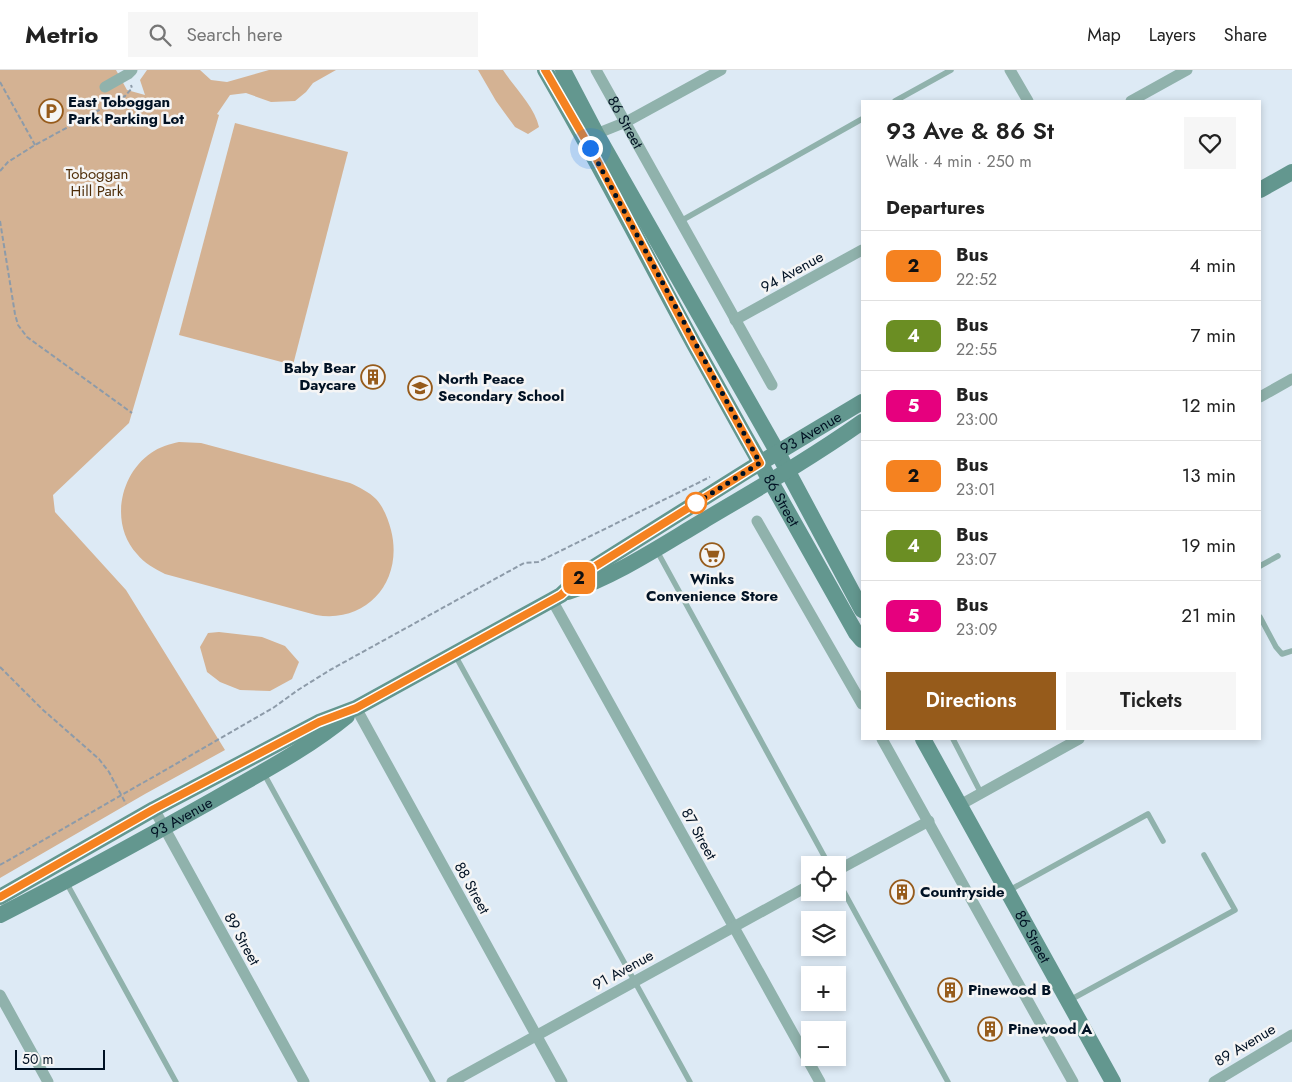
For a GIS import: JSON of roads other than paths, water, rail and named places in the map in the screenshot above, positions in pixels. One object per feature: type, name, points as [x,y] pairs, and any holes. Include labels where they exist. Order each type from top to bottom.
[{"type":"main road","name":"86 Street","points":[[545,70],[591,137],[778,453],[861,608]]},
{"type":"main road","name":"86 Street","points":[[563,70],[591,137],[769,481],[861,639]]},
{"type":"main road","points":[[1261,189],[1292,172]]},
{"type":"main road","name":"93 Avenue","points":[[556,598],[586,572],[760,463],[861,403]]},
{"type":"main road","name":"93 Avenue","points":[[0,897],[154,809],[319,722],[356,708],[556,598],[593,584],[821,451],[861,423]]},
{"type":"main road","name":"93 Avenue","points":[[0,915],[164,828],[263,772],[326,733],[356,708]]},
{"type":"main road","name":"86 Street","points":[[924,740],[1113,1082]]},
{"type":"street","name":"86 Street","points":[[596,70],[679,222],[772,385]]},
{"type":"street","points":[[591,137],[626,122],[721,70]]},
{"type":"street","points":[[1010,70],[1027,100]]},
{"type":"street","points":[[1133,100],[1187,70]]},
{"type":"street","points":[[105,87],[130,72]]},
{"type":"street","name":"94 Avenue","points":[[735,320],[861,251]]},
{"type":"street","points":[[1261,396],[1292,379]]},
{"type":"street","name":"86 Street","points":[[757,521],[861,702]]},
{"type":"street","name":"87 Street","points":[[556,598],[820,1082]]},
{"type":"street","name":"88 Street","points":[[356,708],[562,1082]]},
{"type":"street","points":[[883,740],[1074,1082]]},
{"type":"street","points":[[960,805],[1077,740]]},
{"type":"street","name":"89 Street","points":[[154,809],[304,1082]]},
{"type":"street","points":[[846,866],[929,821]]},
{"type":"street","name":"91 Avenue","points":[[452,1082],[634,980],[801,890]]},
{"type":"street","points":[[0,995],[48,1082]]},
{"type":"street","name":"89 Avenue","points":[[1214,1082],[1292,1034]]},
{"type":"lane","points":[[897,100],[951,70]]},
{"type":"lane","points":[[679,222],[861,120]]},
{"type":"lane","points":[[655,549],[824,856]]},
{"type":"lane","points":[[1261,565],[1278,556]]},
{"type":"lane","points":[[1261,621],[1282,654],[1292,651]]},
{"type":"lane","points":[[455,654],[690,1082]]},
{"type":"lane","points":[[954,740],[981,793]]},
{"type":"lane","points":[[263,772],[432,1082]]},
{"type":"lane","points":[[1007,892],[1148,814],[1163,841]]},
{"type":"lane","points":[[1068,1001],[1235,910],[1204,855]]},
{"type":"lane","points":[[66,881],[176,1082]]},
{"type":"lane","points":[[846,896],[948,1082]]},
{"type":"place","name":"East Toboggan Park Parking Lot","points":[[51,111]]},
{"type":"place","name":"Baby Bear Daycare","points":[[373,377]]},
{"type":"place","name":"North Peace Secondary School","points":[[420,388]]},
{"type":"place","name":"Winks Convenience Store","points":[[712,555]]},
{"type":"place","name":"Countryside","points":[[902,892]]},
{"type":"place","name":"Pinewood B","points":[[950,990]]},
{"type":"place","name":"Pinewood A","points":[[990,1029]]},
{"type":"park label","name":"Toboggan Hill Park","points":[[97,182]]}]
